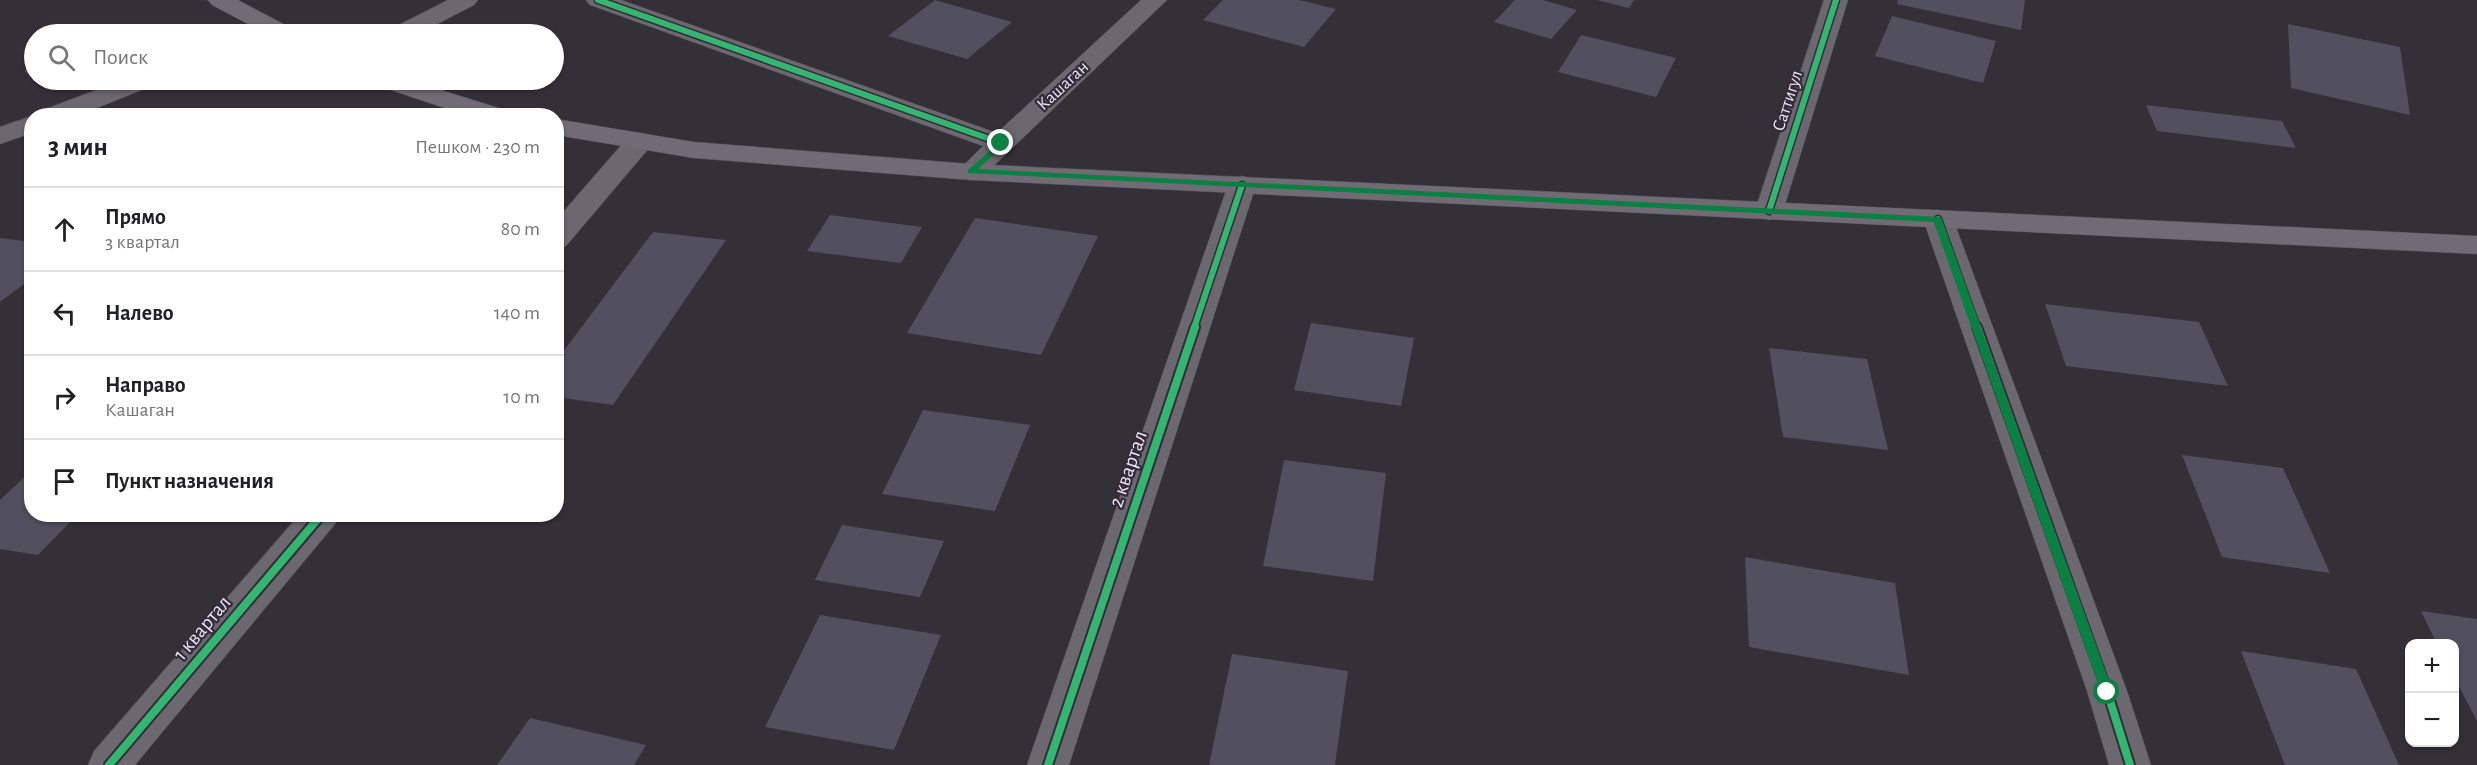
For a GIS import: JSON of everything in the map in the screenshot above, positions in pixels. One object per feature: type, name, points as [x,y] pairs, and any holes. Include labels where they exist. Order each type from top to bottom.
[{"type":"main road","points":[[220,0],[258,24]]},
{"type":"main road","points":[[416,90],[471,108]]},
{"type":"main road","points":[[564,128],[694,150],[971,172],[2477,245]]},
{"type":"street","points":[[419,24],[466,0]]},
{"type":"street","points":[[598,0],[1001,143]]},
{"type":"street","name":"Кашаган","points":[[971,172],[1155,0]]},
{"type":"street","name":"Саттигул","points":[[1769,211],[1836,0]]},
{"type":"street","points":[[73,108],[119,90]]},
{"type":"street","points":[[0,136],[24,126]]},
{"type":"street","points":[[564,230],[640,141]]},
{"type":"street","name":"2 квартал","points":[[1048,765],[1242,185]]},
{"type":"street","points":[[1938,219],[2107,692],[2130,765]]},
{"type":"street","name":"1 квартал","points":[[109,765],[315,522]]},
{"type":"building","points":[[935,0],[1012,22],[967,59],[888,36]]},
{"type":"building","points":[[1223,0],[1299,0],[1336,9],[1304,47],[1203,20]]},
{"type":"building","points":[[1515,0],[1543,0],[1577,10],[1551,39],[1494,22]]},
{"type":"building","points":[[1597,0],[1634,0],[1629,8]]},
{"type":"building","points":[[1898,0],[2025,0],[2021,30],[1897,4]]},
{"type":"building","points":[[1892,16],[1996,41],[1983,83],[1875,56]]},
{"type":"building","points":[[2288,24],[2400,47],[2410,115],[2291,88]]},
{"type":"building","points":[[1581,35],[1676,58],[1656,97],[1558,72]]},
{"type":"building","points":[[2146,105],[2282,121],[2296,148],[2157,131]]},
{"type":"building","points":[[830,215],[922,227],[901,263],[807,251]]},
{"type":"building","points":[[975,218],[1098,236],[1041,355],[907,333]]},
{"type":"building","points":[[653,232],[726,240],[613,405],[564,398],[564,350]]},
{"type":"building","points":[[0,238],[24,241],[24,284],[0,302]]},
{"type":"building","points":[[2045,304],[2199,322],[2228,386],[2066,366]]},
{"type":"building","points":[[1311,323],[1414,338],[1401,406],[1294,390]]},
{"type":"building","points":[[1769,348],[1867,359],[1888,450],[1783,437]]},
{"type":"building","points":[[923,410],[1030,425],[995,511],[882,494]]},
{"type":"building","points":[[2182,455],[2283,468],[2330,573],[2222,557]]},
{"type":"building","points":[[1284,460],[1386,473],[1373,581],[1263,566]]},
{"type":"building","points":[[24,478],[24,522],[70,522],[38,555],[0,549],[0,500]]},
{"type":"building","points":[[842,525],[944,541],[920,597],[815,580]]},
{"type":"building","points":[[1745,557],[1895,583],[1909,675],[1749,647]]},
{"type":"building","points":[[2421,611],[2477,619],[2477,721],[2459,687],[2459,639],[2435,639]]},
{"type":"building","points":[[820,615],[941,635],[894,750],[765,727]]},
{"type":"building","points":[[2241,651],[2356,669],[2399,765],[2285,765]]},
{"type":"building","points":[[1232,654],[1348,671],[1335,765],[1209,765]]},
{"type":"building","points":[[530,718],[646,745],[634,765],[497,765]]},
{"type":"cycle path","points":[[598,0],[1001,143]]},
{"type":"cycle path","points":[[1769,211],[1836,0]]},
{"type":"cycle path","points":[[1048,765],[1242,185]]},
{"type":"cycle path","points":[[1938,219],[2107,691],[2130,765]]},
{"type":"cycle path","points":[[109,765],[315,522]]},
{"type":"route","points":[[1001,143],[971,172],[1938,219],[2107,692]]}]
